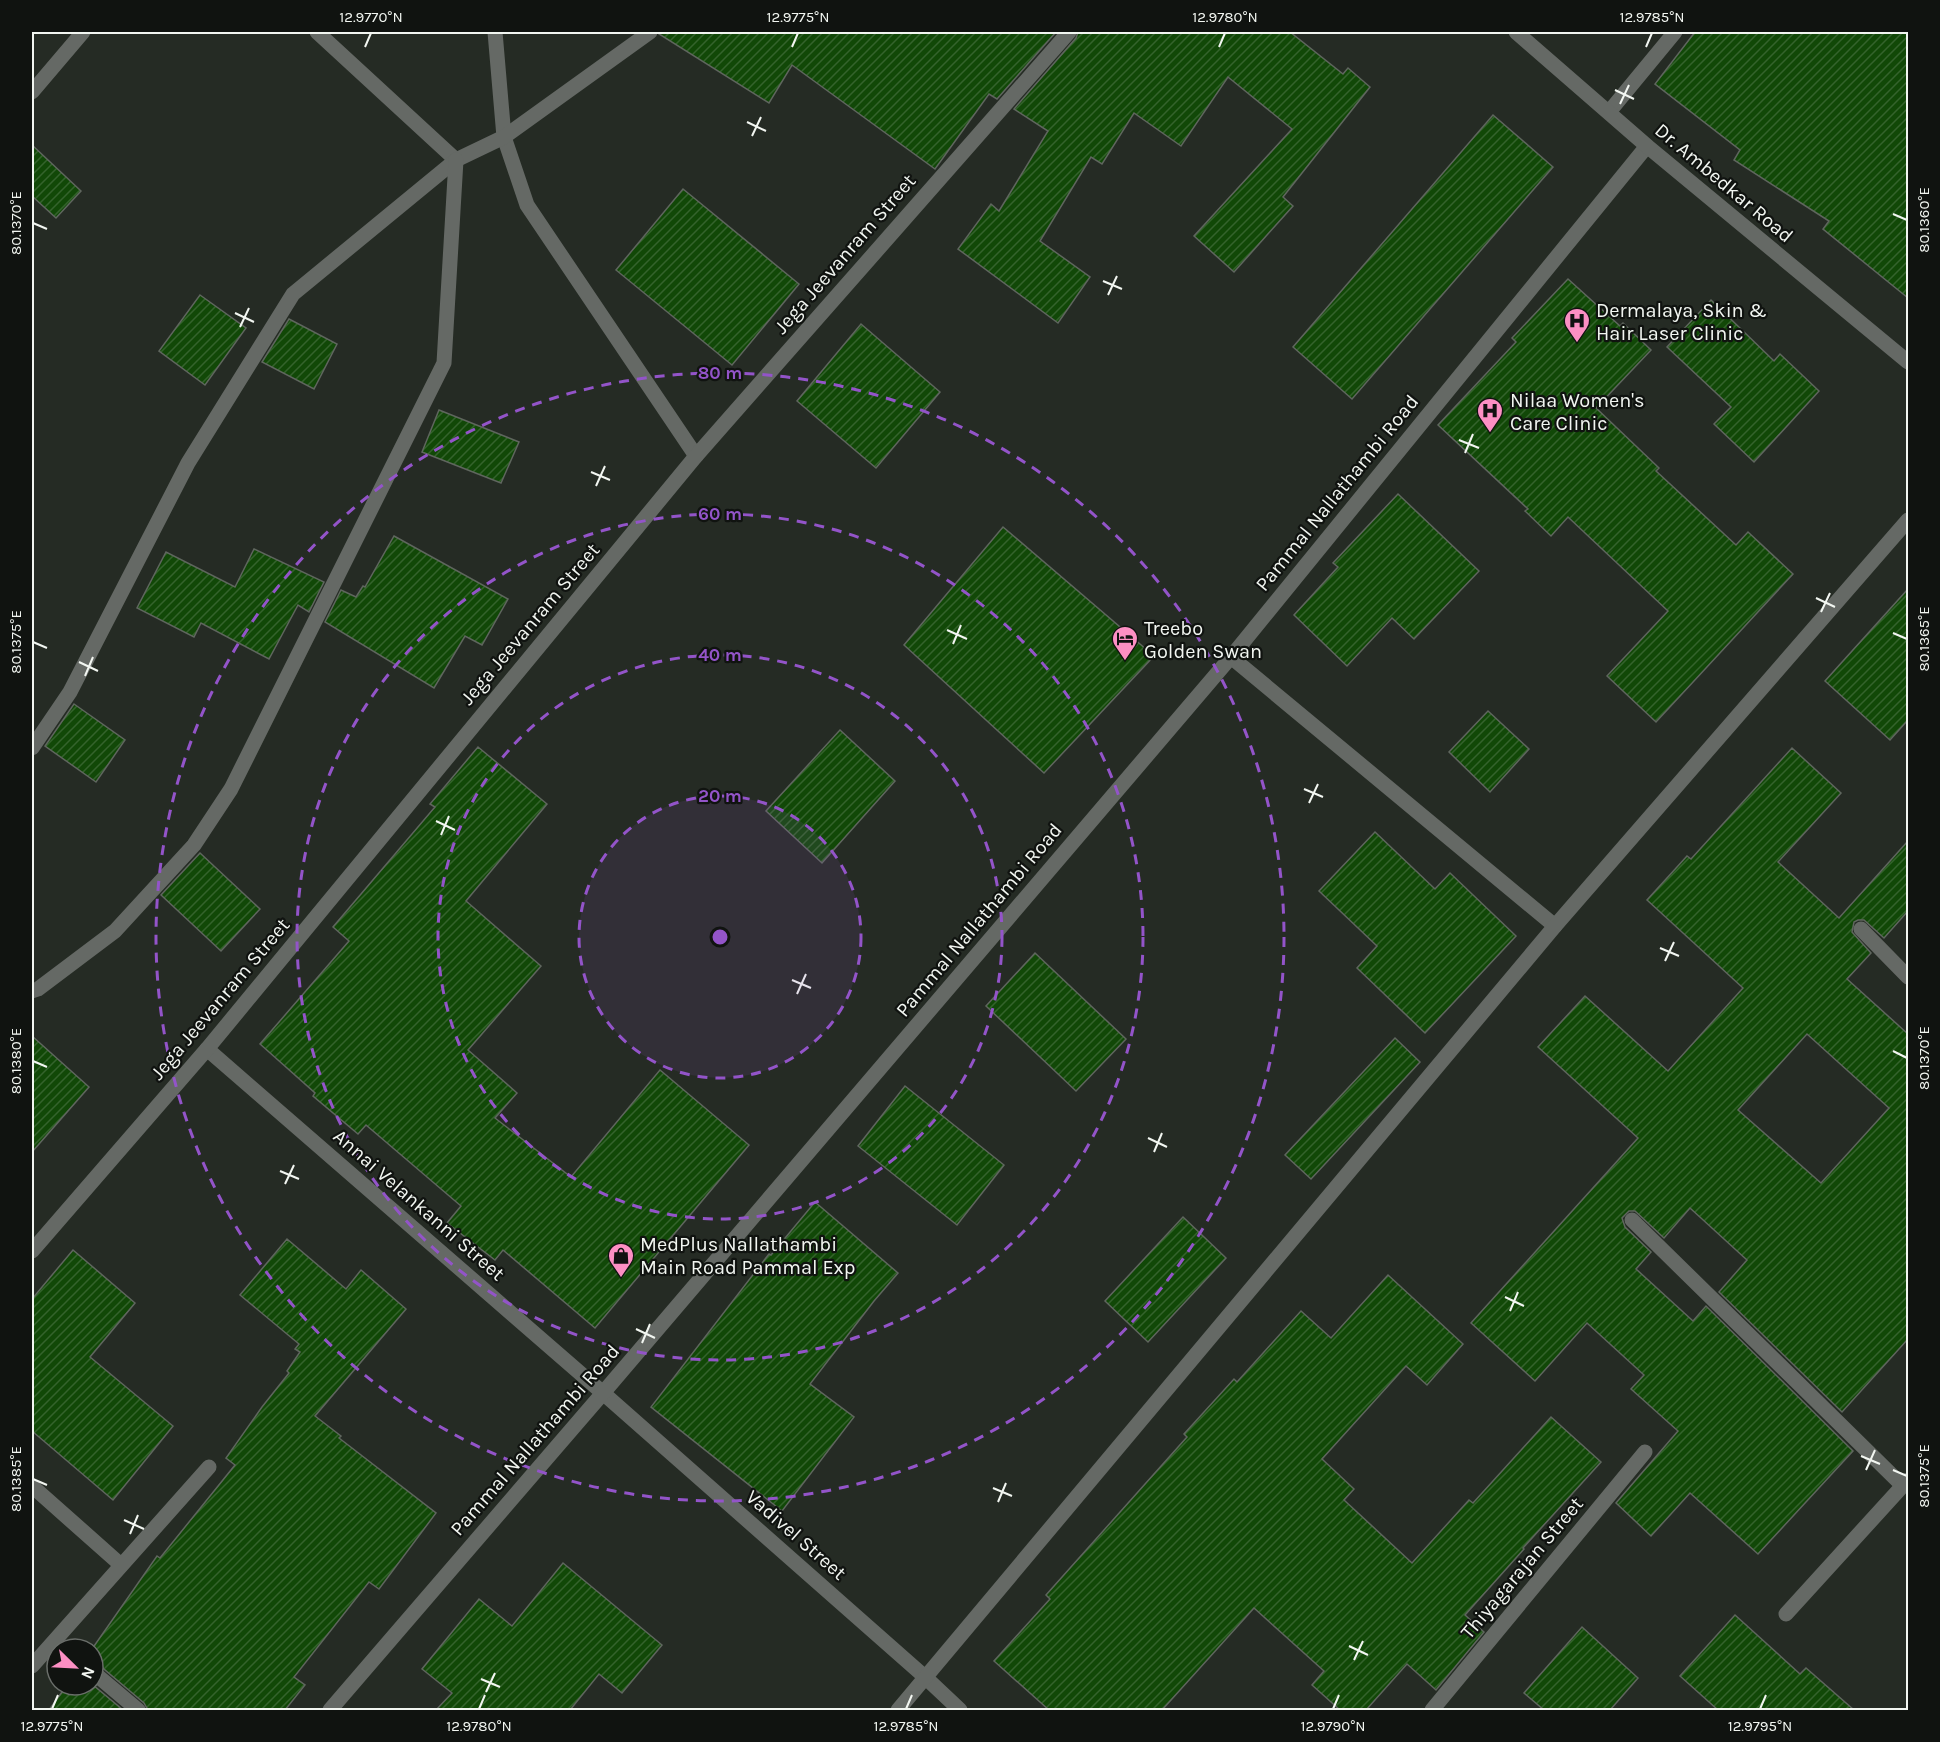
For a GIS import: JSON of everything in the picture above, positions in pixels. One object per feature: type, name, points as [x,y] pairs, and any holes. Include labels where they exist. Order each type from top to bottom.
[{"type":"street","points":[[32,92],[83,32]]},
{"type":"street","points":[[317,32],[456,160]]},
{"type":"street","points":[[495,32],[504,137],[527,205],[696,456]]},
{"type":"street","points":[[32,748],[70,692],[188,463],[292,294],[456,160],[504,137],[650,32]]},
{"type":"street","name":"Jega Jeevanram Street","points":[[32,1251],[207,1049],[696,456],[1069,32]]},
{"type":"street","name":"Dr. Ambedkar Road","points":[[1516,32],[1647,146],[1908,362]]},
{"type":"street","points":[[1609,112],[1675,32]]},
{"type":"street","name":"Pammal Nallathambi Road","points":[[330,1710],[1231,657],[1647,146]]},
{"type":"street","points":[[32,991],[38,989],[115,931],[194,845],[231,789],[444,363],[456,160]]},
{"type":"street","points":[[898,1710],[1555,926],[1908,520]]},
{"type":"street","points":[[1231,657],[1555,926]]},
{"type":"street","points":[[1861,929],[1908,977]]},
{"type":"street","name":"Annai Velankanni Street","points":[[207,1049],[603,1393]]},
{"type":"street","points":[[1632,1220],[1906,1483],[1786,1614]]},
{"type":"street","name":"Vadivel Street","points":[[603,1393],[960,1710]]},
{"type":"street","name":"Thiyagarajan Street","points":[[1432,1710],[1645,1452]]},
{"type":"street","points":[[66,1637],[121,1565],[209,1467]]},
{"type":"street","points":[[32,1486],[121,1565]]},
{"type":"street","points":[[32,1666],[45,1656]]},
{"type":"street","points":[[105,1682],[138,1710]]},
{"type":"building","points":[[660,32],[1056,32],[997,99],[989,94],[935,169],[792,65],[769,103],[659,34]]},
{"type":"building","points":[[1078,32],[1290,32],[1343,74],[1348,68],[1370,87],[1283,197],[1293,206],[1234,272],[1194,236],[1292,129],[1228,77],[1181,146],[1134,113],[1102,164],[1091,157],[1040,241],[1090,277],[1058,323],[958,249],[991,204],[999,211],[1048,131],[1014,109],[1076,38]]},
{"type":"building","points":[[1695,32],[1908,32],[1908,298],[1823,229],[1829,221],[1734,160],[1740,150],[1655,84]]},
{"type":"building","points":[[1493,115],[1553,167],[1352,399],[1293,347]]},
{"type":"building","points":[[32,145],[81,191],[56,218],[32,196]]},
{"type":"building","points":[[683,189],[799,284],[732,365],[616,270]]},
{"type":"building","points":[[1568,279],[1620,326],[1623,323],[1651,350],[1596,408],[1659,468],[1656,471],[1736,545],[1748,532],[1793,574],[1656,722],[1607,676],[1668,611],[1568,517],[1551,536],[1525,511],[1528,509],[1438,425],[1516,342],[1512,338]]},
{"type":"building","points":[[200,295],[246,328],[205,385],[159,351]]},
{"type":"building","points":[[1711,300],[1774,361],[1780,354],[1819,391],[1754,462],[1714,424],[1731,407],[1667,347]]},
{"type":"building","points":[[289,319],[337,344],[314,389],[262,362]]},
{"type":"building","points":[[861,324],[940,392],[876,468],[797,401]]},
{"type":"building","points":[[439,410],[519,442],[501,483],[422,452]]},
{"type":"building","points":[[1398,494],[1479,571],[1414,639],[1392,618],[1347,666],[1294,615],[1338,567],[1333,563]]},
{"type":"building","points":[[1003,527],[1154,656],[1044,773],[904,645]]},
{"type":"building","points":[[394,536],[508,599],[482,645],[465,636],[434,688],[325,622],[341,590],[356,597],[363,586],[365,587]]},
{"type":"building","points":[[254,549],[324,582],[309,612],[298,605],[269,659],[201,623],[194,637],[137,608],[166,552],[235,587]]},
{"type":"building","points":[[1908,589],[1908,720],[1890,740],[1825,681]]},
{"type":"building","points":[[74,704],[125,740],[96,782],[45,746]]},
{"type":"building","points":[[1488,711],[1529,749],[1490,792],[1449,752]]},
{"type":"building","points":[[840,730],[895,781],[822,863],[766,811]]},
{"type":"building","points":[[478,747],[547,804],[466,901],[541,966],[468,1050],[517,1093],[495,1118],[571,1177],[660,1070],[749,1145],[595,1328],[503,1250],[495,1260],[447,1223],[461,1206],[366,1125],[358,1134],[313,1096],[315,1093],[260,1044],[349,941],[333,927],[435,807],[430,804]]},
{"type":"building","points":[[1792,748],[1841,793],[1778,862],[1839,918],[1908,841],[1908,911],[1884,938],[1864,920],[1854,922],[1852,932],[1871,953],[1847,979],[1908,1034],[1908,1339],[1842,1412],[1719,1292],[1747,1260],[1690,1208],[1664,1238],[1635,1211],[1629,1211],[1622,1218],[1625,1227],[1651,1252],[1636,1269],[1693,1321],[1706,1306],[1853,1451],[1758,1554],[1690,1493],[1651,1536],[1616,1503],[1678,1431],[1631,1389],[1644,1375],[1587,1323],[1535,1381],[1471,1323],[1638,1138],[1538,1047],[1585,996],[1668,1071],[1743,988],[1647,900],[1687,856],[1691,859]],"holes":[[[1807,1034],[1889,1108],[1821,1183],[1738,1110]]]},
{"type":"building","points":[[1375,832],[1435,889],[1450,873],[1516,936],[1425,1033],[1357,968],[1377,946],[1319,891]]},
{"type":"building","points":[[200,853],[260,909],[221,951],[161,895]]},
{"type":"building","points":[[1035,953],[1126,1039],[1076,1091],[986,1006]]},
{"type":"building","points":[[32,1036],[89,1087],[32,1152]]},
{"type":"building","points":[[1395,1038],[1420,1062],[1311,1179],[1285,1155]]},
{"type":"building","points":[[905,1086],[1004,1165],[957,1225],[858,1146]]},
{"type":"building","points":[[815,1202],[898,1273],[810,1384],[854,1417],[782,1511],[651,1407],[769,1254],[771,1255]]},
{"type":"building","points":[[1183,1217],[1226,1258],[1148,1342],[1105,1301]]},
{"type":"building","points":[[287,1239],[346,1289],[361,1270],[406,1309],[315,1416],[341,1436],[339,1438],[436,1513],[379,1589],[369,1582],[294,1677],[305,1685],[285,1710],[148,1710],[144,1703],[105,1670],[105,1637],[100,1637],[157,1556],[160,1558],[235,1465],[226,1458],[289,1373],[287,1371],[300,1352],[295,1349],[299,1344],[240,1295]]},
{"type":"building","points":[[73,1250],[135,1303],[90,1357],[173,1426],[113,1500],[32,1431],[32,1299]]},
{"type":"building","points":[[1388,1275],[1463,1344],[1427,1385],[1406,1366],[1322,1459],[1354,1489],[1344,1500],[1412,1563],[1469,1500],[1473,1503],[1551,1417],[1601,1462],[1465,1615],[1484,1632],[1436,1690],[1407,1664],[1366,1710],[1340,1710],[1312,1685],[1324,1671],[1254,1608],[1162,1710],[1049,1710],[994,1661],[1050,1599],[1046,1595],[1187,1437],[1184,1434],[1234,1379],[1237,1382],[1301,1311],[1331,1338]]},
{"type":"building","points":[[563,1563],[662,1645],[622,1693],[599,1674],[570,1710],[436,1710],[452,1693],[422,1669],[479,1599],[512,1626]]},
{"type":"building","points":[[1735,1615],[1800,1674],[1806,1668],[1854,1710],[1718,1710],[1680,1676]]},
{"type":"building","points":[[1582,1627],[1638,1678],[1610,1710],[1544,1710],[1524,1693]]},
{"type":"building","points":[[105,1695],[123,1710],[49,1710],[58,1697],[105,1697]]},
{"type":"place","name":"Dermalaya, Skin & Hair Laser Clinic","points":[[1577,344]]},
{"type":"place","name":"Nilaa Women's Care Clinic","points":[[1490,434]]},
{"type":"place","name":"Treebo Golden Swan","points":[[1125,662]]},
{"type":"place","name":"MedPlus Nallathambi Main Road Pammal Exp","points":[[621,1279]]}]
